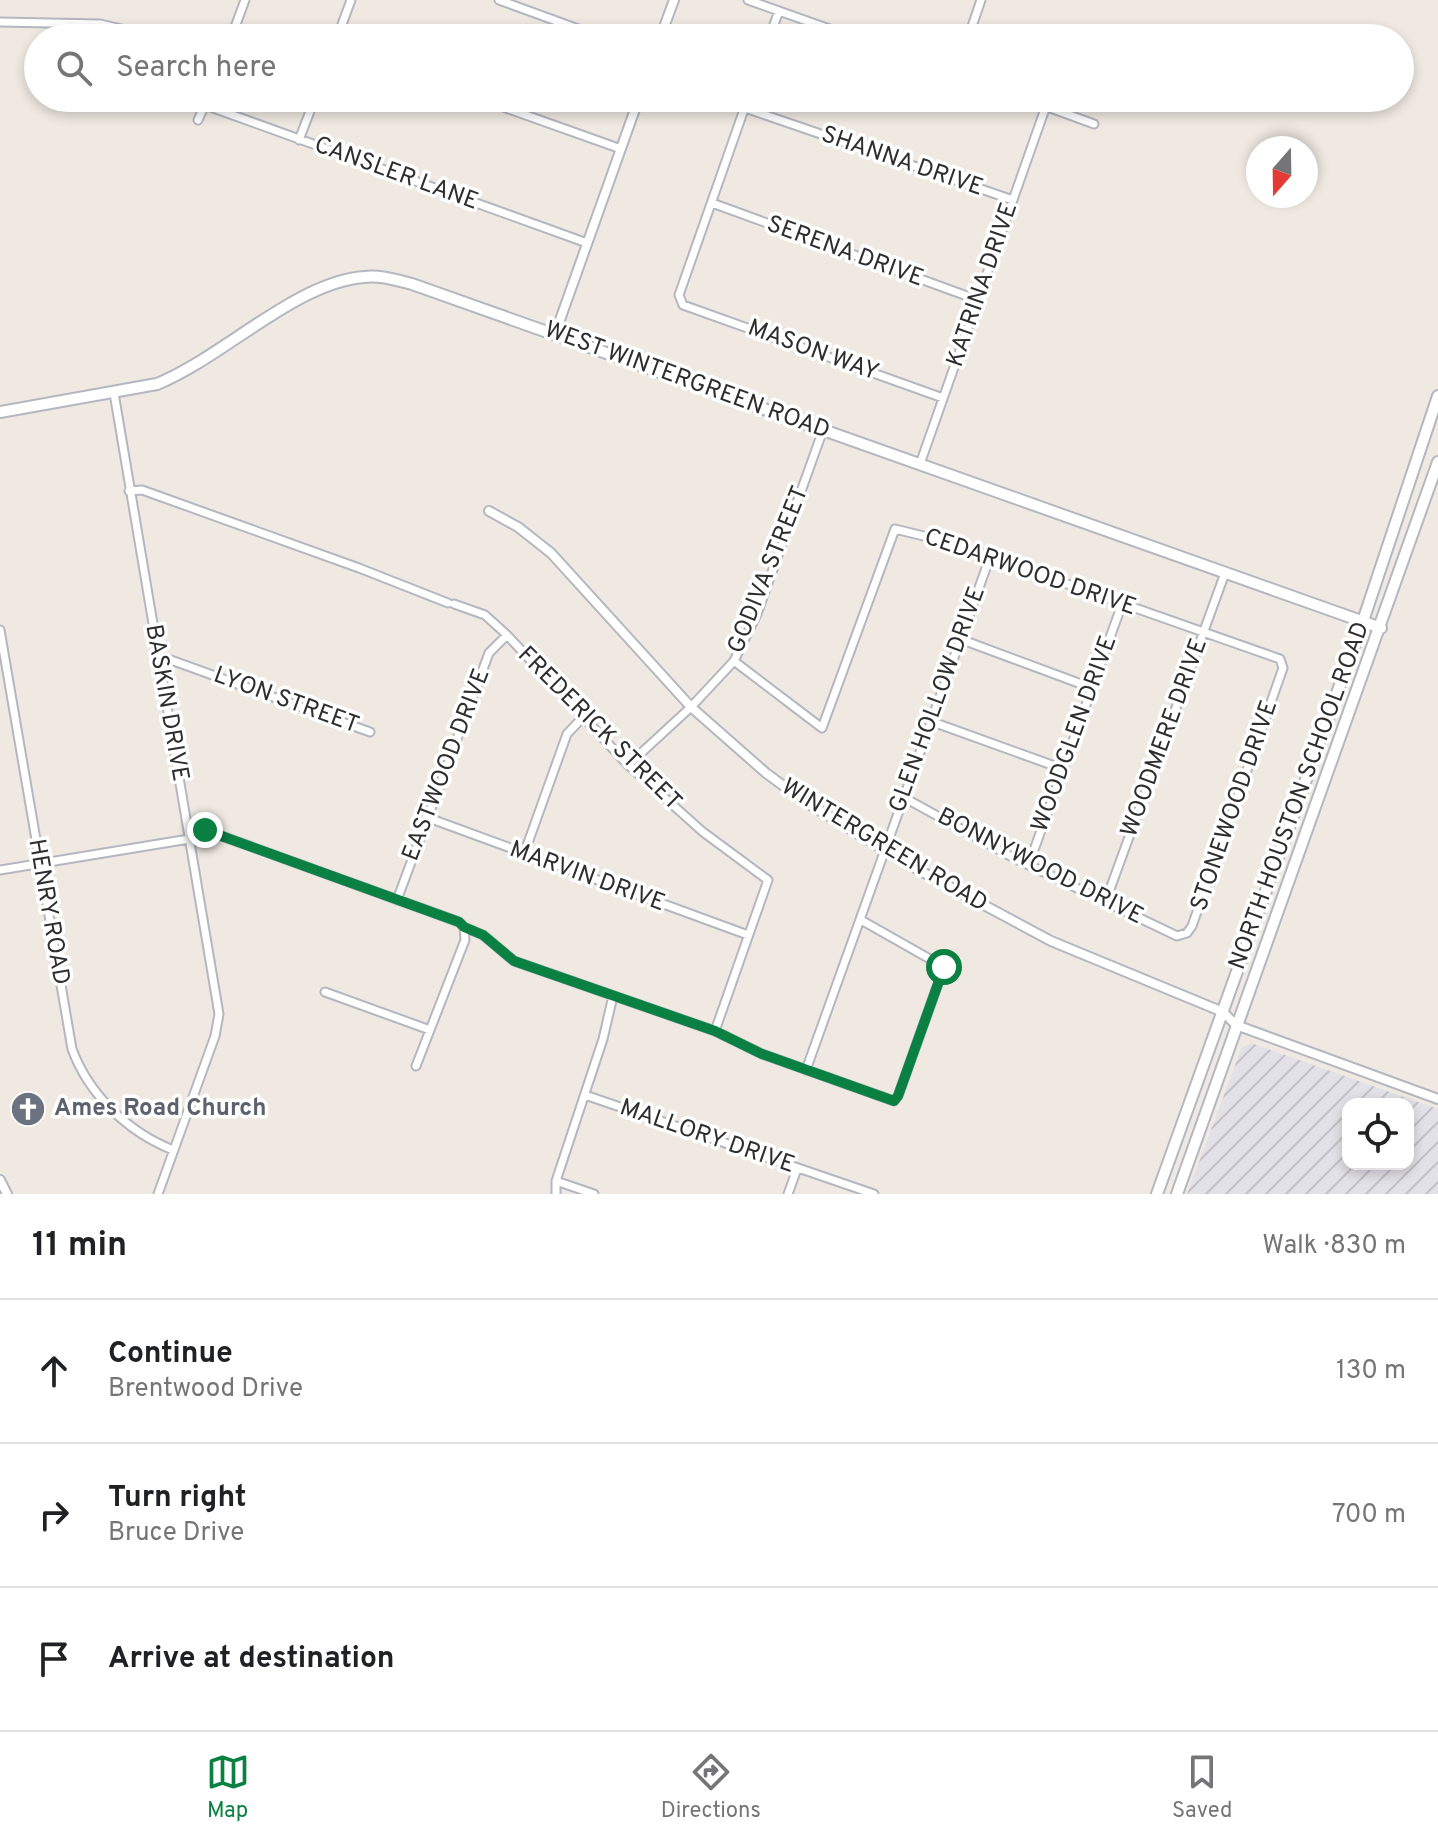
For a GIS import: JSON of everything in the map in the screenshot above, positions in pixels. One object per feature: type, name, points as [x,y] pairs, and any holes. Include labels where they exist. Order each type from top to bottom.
[{"type":"main road","name":"WEST WINTERGREEN ROAD","points":[[0,412],[145,388],[180,375],[313,292],[335,282],[360,277],[385,277],[555,334],[1381,628]]},
{"type":"main road","name":"NORTH HOUSTON SCHOOL ROAD","points":[[1157,1194],[1181,1120],[1223,1012],[1363,621],[1438,396]]},
{"type":"main road","name":"NORTH HOUSTON SCHOOL ROAD","points":[[1177,1194],[1438,462]]},
{"type":"street","points":[[236,24],[245,0]]},
{"type":"street","points":[[342,24],[351,0]]},
{"type":"street","points":[[499,0],[565,24]]},
{"type":"street","points":[[665,24],[674,0]]},
{"type":"street","points":[[748,0],[816,24]]},
{"type":"street","points":[[973,24],[981,0]]},
{"type":"street","points":[[774,24],[779,11]]},
{"type":"street","points":[[0,22],[100,24]]},
{"type":"street","points":[[198,120],[202,112]]},
{"type":"street","name":"CANSLER LANE","points":[[231,112],[299,140],[587,243]]},
{"type":"street","points":[[299,140],[310,112]]},
{"type":"street","points":[[517,112],[621,149]]},
{"type":"street","points":[[555,334],[634,112]]},
{"type":"street","points":[[712,203],[744,112]]},
{"type":"street","name":"SHANNA DRIVE","points":[[757,112],[1013,200]]},
{"type":"street","name":"KATRINA DRIVE","points":[[920,464],[1044,112]]},
{"type":"street","points":[[1062,112],[1094,124]]},
{"type":"street","name":"SERENA DRIVE","points":[[712,203],[978,300]]},
{"type":"street","name":"MASON WAY","points":[[712,203],[679,295],[683,305],[943,398]]},
{"type":"street","name":"BASKIN DRIVE","points":[[114,393],[217,1000],[218,1022],[158,1194]]},
{"type":"street","name":"GODIVA STREET","points":[[628,765],[691,707],[734,661],[757,614],[823,430]]},
{"type":"street","name":"FREDERICK STREET","points":[[129,491],[142,490],[485,615],[507,635],[628,765],[703,832],[768,880],[715,1031]]},
{"type":"street","name":"WINTERGREEN ROAD","points":[[489,511],[518,527],[551,553],[691,707],[766,773],[804,801],[997,914],[1051,941],[1223,1012]]},
{"type":"street","name":"CEDARWOOD DRIVE","points":[[734,661],[822,728],[895,529],[948,542],[1280,659],[1283,668]]},
{"type":"street","name":"GLEN HOLLOW DRIVE","points":[[806,1070],[990,557]]},
{"type":"street","name":"WOODMERE DRIVE","points":[[1105,903],[1225,573]]},
{"type":"street","name":"WOODGLEN DRIVE","points":[[1029,864],[1122,604]]},
{"type":"street","name":"HENRY ROAD","points":[[0,630],[69,1036],[76,1059],[94,1090],[116,1114],[147,1138],[173,1150]]},
{"type":"street","name":"EASTWOOD DRIVE","points":[[397,900],[489,653],[507,635]]},
{"type":"street","points":[[960,639],[1092,688]]},
{"type":"street","name":"LYON STREET","points":[[157,655],[370,732]]},
{"type":"street","name":"STONEWOOD DRIVE","points":[[1177,936],[1187,933],[1192,926],[1283,668]]},
{"type":"street","points":[[524,854],[567,734],[584,716]]},
{"type":"street","points":[[930,721],[1063,769]]},
{"type":"street","name":"BONNYWOOD DRIVE","points":[[903,797],[1105,903],[1177,936]]},
{"type":"street","name":"MARVIN DRIVE","points":[[426,817],[748,935]]},
{"type":"street","points":[[0,870],[205,830],[459,922],[483,935],[514,961],[715,1031],[750,1050],[894,1101],[944,967],[861,920]]},
{"type":"street","points":[[416,1066],[465,940],[464,927]]},
{"type":"street","points":[[325,992],[430,1030]]},
{"type":"street","points":[[556,1194],[556,1181],[603,1039],[613,996]]},
{"type":"street","points":[[1223,1012],[1236,1025],[1438,1099]]},
{"type":"street","name":"MALLORY DRIVE","points":[[585,1095],[874,1194]]},
{"type":"street","points":[[788,1194],[797,1169]]},
{"type":"street","points":[[0,1180],[7,1194]]},
{"type":"street","points":[[556,1181],[594,1194]]},
{"type":"shaded area","points":[[1251,1043],[1407,1098],[1342,1098],[1342,1170],[1414,1170],[1414,1101],[1438,1109],[1438,1194],[1187,1194],[1242,1047]]},
{"type":"place","name":"Ames Road Church","points":[[28,1109]]},
{"type":"route","points":[[205,830],[459,922],[483,935],[514,961],[715,1031],[762,1054],[894,1101],[944,967]]}]
